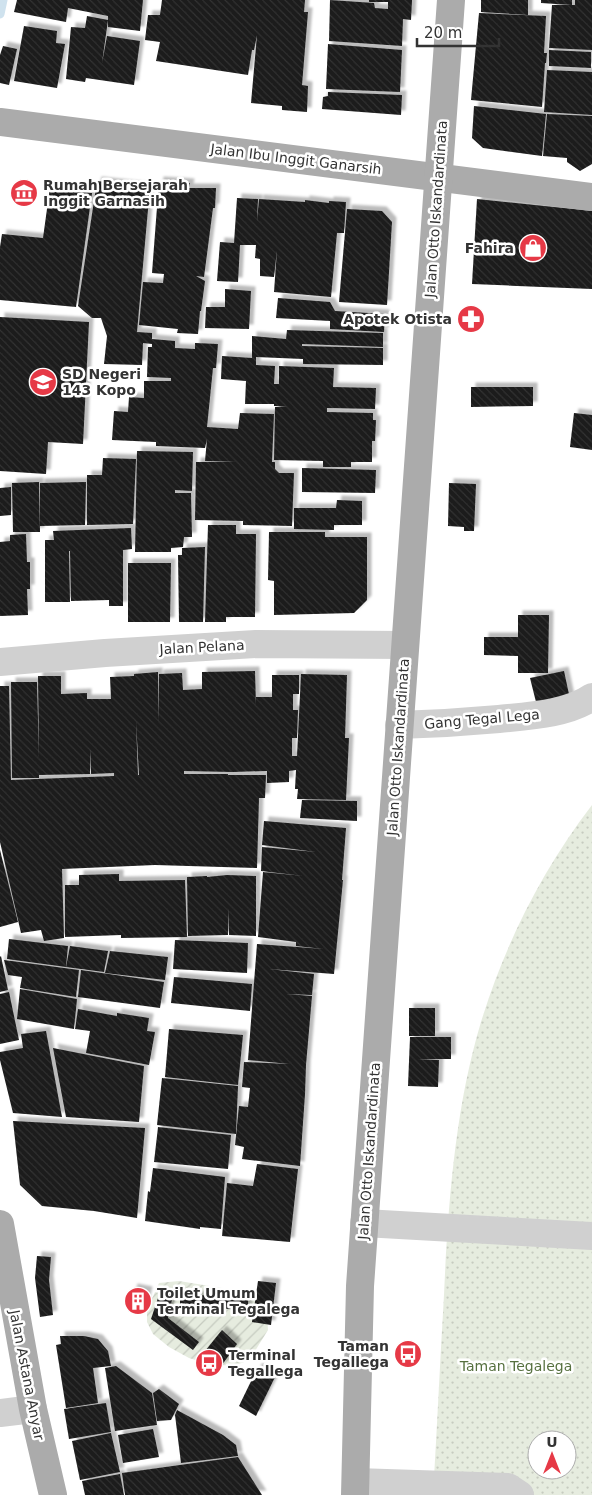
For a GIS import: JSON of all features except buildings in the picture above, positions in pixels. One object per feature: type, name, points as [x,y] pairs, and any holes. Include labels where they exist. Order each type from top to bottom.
[{"type":"main road","name":"Jalan Otto Iskandardinata","points":[[355,1488],[360,1286],[364,1223],[450,0]]},
{"type":"main road","name":"Jalan Ibu Inggit Ganarsih","points":[[0,122],[592,197]]},
{"type":"main road","name":"Jalan Astana Anyar","points":[[0,1224],[33,1409],[53,1495]]},
{"type":"street","name":"Jalan Pelana","points":[[0,662],[105,653],[256,644],[405,645]]},
{"type":"street","name":"Gang Tegal Lega","points":[[399,725],[458,723],[540,715],[584,703],[592,697]]},
{"type":"street","points":[[364,1223],[592,1236]]},
{"type":"street","points":[[0,1413],[33,1409]]},
{"type":"street","points":[[355,1488],[398,1484],[457,1490],[508,1487],[520,1495]]},
{"type":"green space","name":"Taman Tegalega","points":[[592,805],[592,1495],[433,1495],[448,1226],[454,1157],[465,1088],[481,1022],[501,964],[513,936],[557,855]]},
{"type":"green space","points":[[179,1281],[247,1294],[259,1303],[267,1315],[268,1330],[247,1361],[233,1366],[209,1364],[189,1358],[169,1347],[153,1334],[147,1322],[147,1310],[159,1283]]},
{"type":"waterway","points":[[0,14],[3,0]]},
{"type":"place","name":"Rumah Bersejarah Inggit Garnasih","points":[[24,193]]},
{"type":"place","name":"Fahira","points":[[533,248]]},
{"type":"place","name":"Apotek Otista","points":[[471,319]]},
{"type":"place","name":"SD Negeri 143 Kopo","points":[[43,382]]},
{"type":"place","name":"Toilet Umum Terminal Tegalega","points":[[138,1301]]},
{"type":"place","name":"Taman Tegallega","points":[[408,1354]]},
{"type":"place","name":"Terminal Tegallega","points":[[209,1363]]}]
